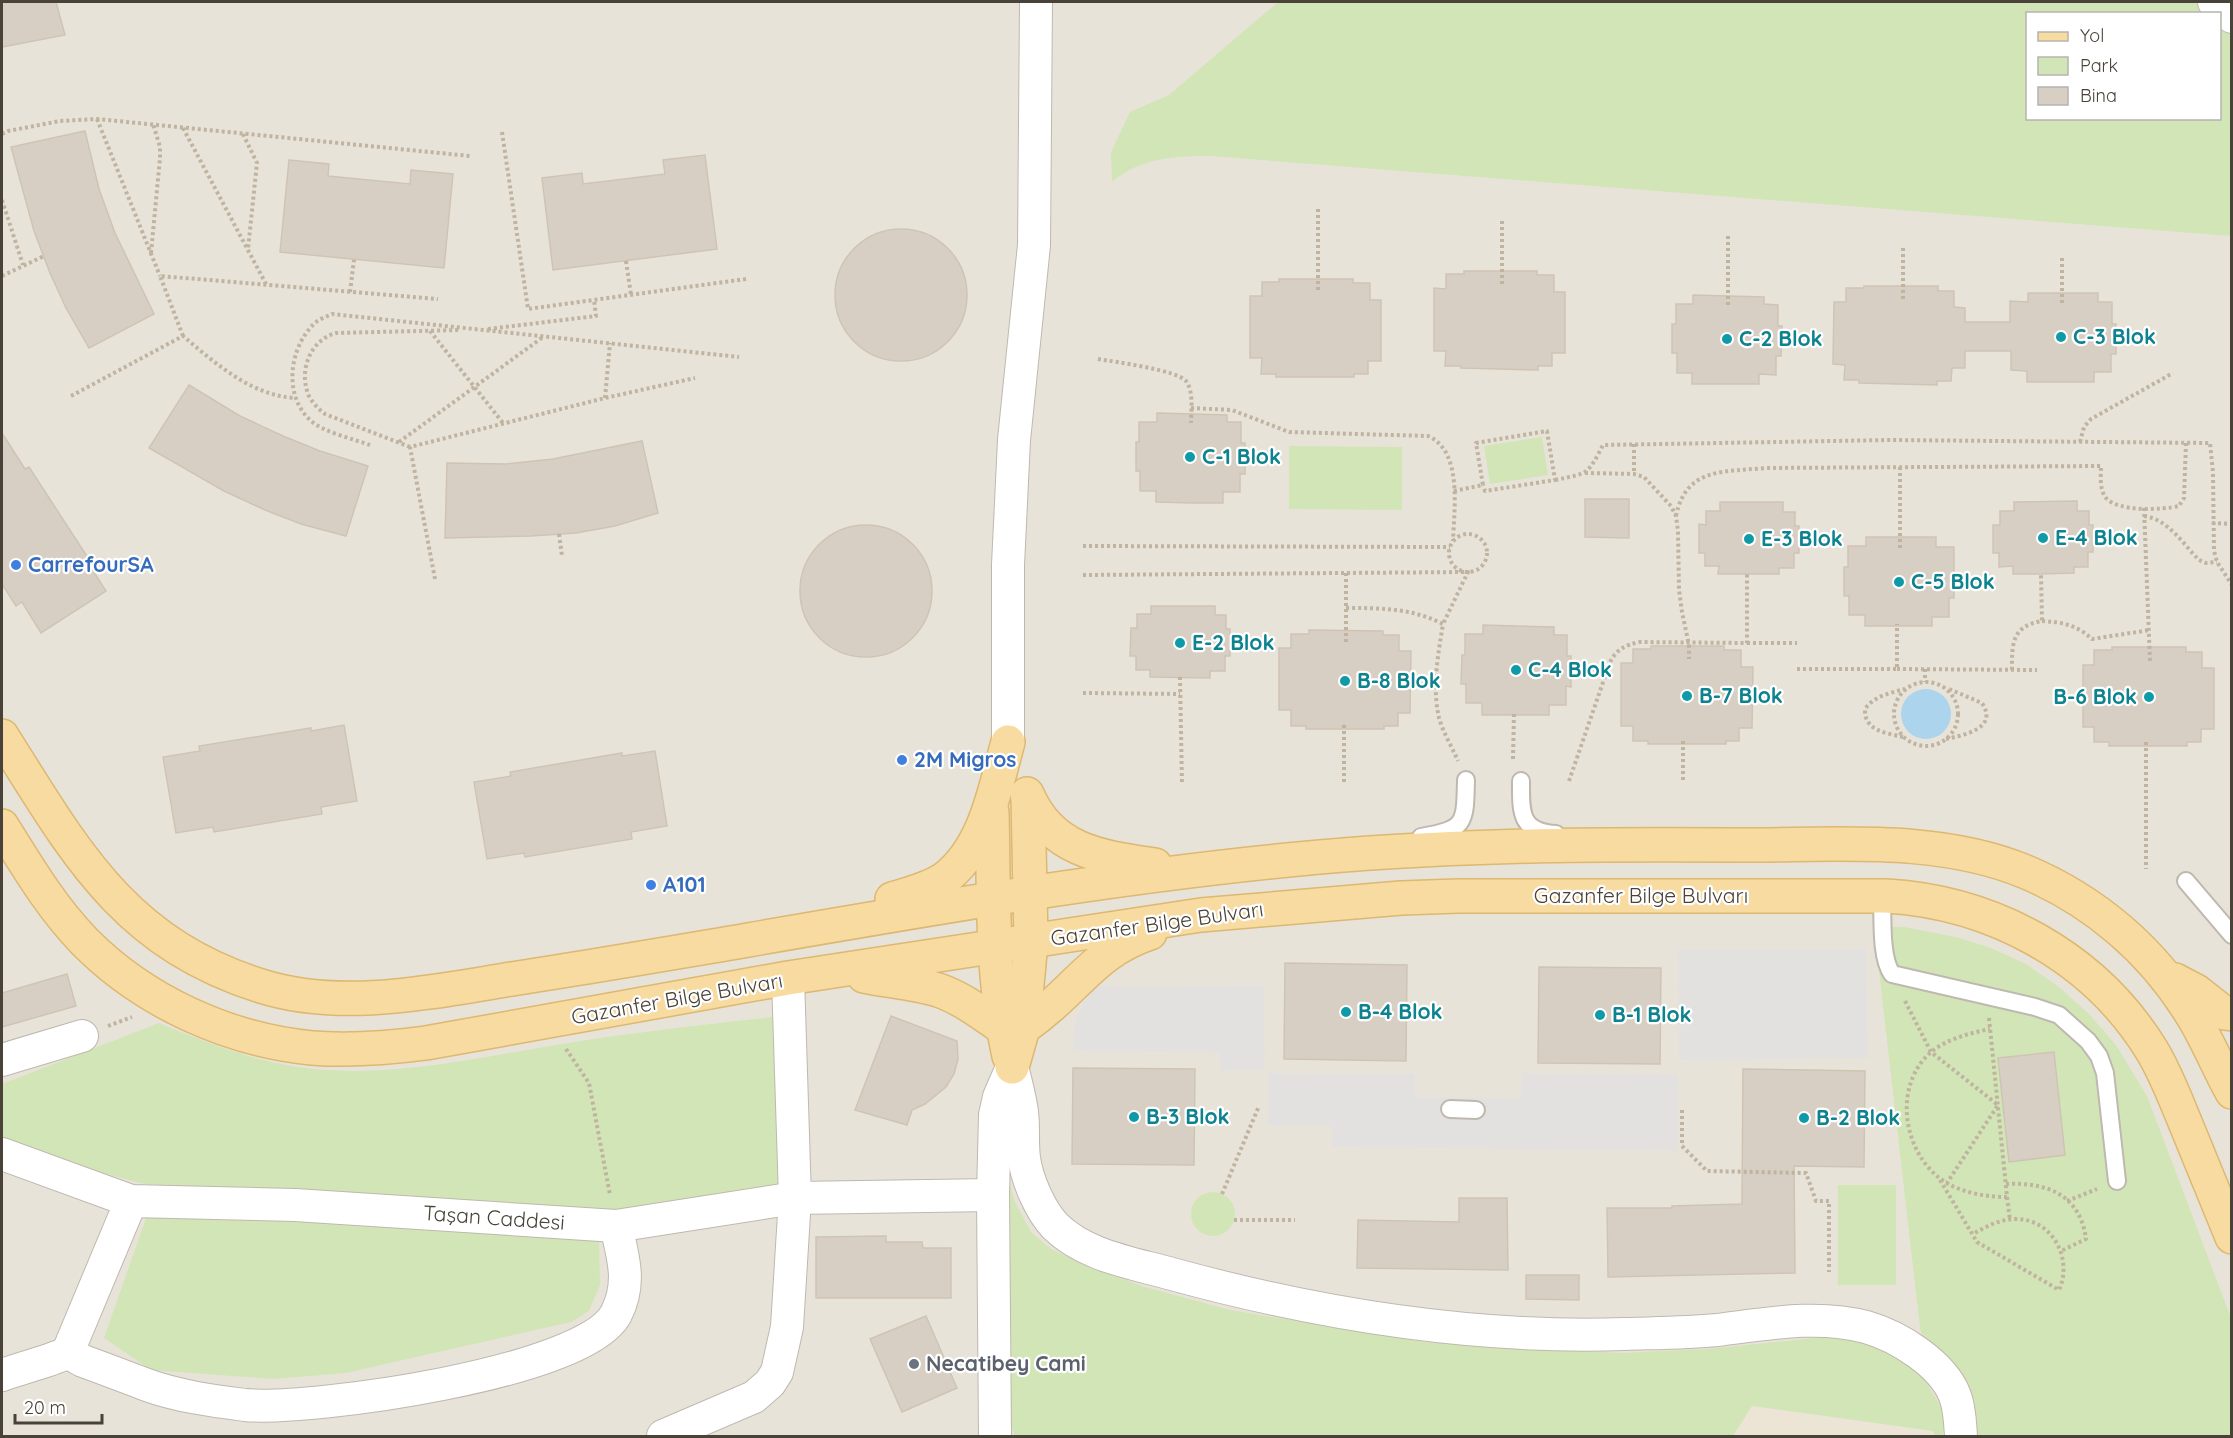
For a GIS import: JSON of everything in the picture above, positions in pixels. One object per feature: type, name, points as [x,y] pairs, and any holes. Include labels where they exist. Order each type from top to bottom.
[{"type":"main road","points":[[2,736],[54,819],[97,879],[141,923],[201,962],[243,980],[288,994],[324,998],[357,998],[425,992],[640,959],[994,897],[1291,859],[1570,844],[1829,844],[1907,847],[1942,851],[2008,866],[2059,888],[2110,921],[2161,972],[2192,1015],[2232,1092]]},
{"type":"main road","points":[[1008,742],[1028,797],[1038,817],[1062,840],[1108,858],[1195,870]]},
{"type":"main road","points":[[776,935],[907,895],[942,880],[955,870],[974,844],[992,798],[1008,742]]},
{"type":"main road","points":[[1012,1067],[1013,1028],[1031,942],[1028,797]]},
{"type":"main road","points":[[992,798],[995,948],[1013,1028]]},
{"type":"main road","name":"Gazanfer Bilge Bulvarı","points":[[2,826],[61,914],[84,940],[126,977],[175,1007],[253,1037],[283,1044],[347,1049],[426,1043],[788,978],[1201,915],[1401,898],[1458,896],[1917,897],[1951,905],[2007,924],[2041,941],[2080,968],[2106,991],[2131,1020],[2167,1080],[2232,1237]]},
{"type":"main road","points":[[1013,1028],[1053,1004],[1105,956],[1137,937],[1201,915]]},
{"type":"main road","points":[[839,972],[940,991],[1013,1028]]},
{"type":"main road","points":[[2161,972],[2196,991],[2224,1014],[2232,1014]]},
{"type":"street","points":[[1008,742],[1008,565],[1014,451],[1034,245],[1036,2]]},
{"type":"street","points":[[2214,2],[2232,17]]},
{"type":"street","points":[[663,1437],[754,1397],[770,1383],[777,1372],[786,1327],[795,1198],[788,978]]},
{"type":"street","points":[[2,1060],[82,1036]]},
{"type":"street","points":[[995,1437],[993,1195],[995,1115],[999,1097],[1012,1067]]},
{"type":"street","points":[[1012,1067],[1023,1116],[1024,1159],[1028,1176],[1045,1212],[1055,1226],[1080,1244],[1108,1257],[1297,1305],[1361,1316],[1520,1332],[1620,1334],[1713,1330],[1765,1323],[1843,1322],[1869,1328],[1894,1338],[1926,1360],[1955,1394],[1959,1412],[1960,1437]]},
{"type":"street","name":"Taşan Caddesi","points":[[2,1154],[131,1201],[295,1205],[616,1226],[795,1198],[993,1195]]},
{"type":"street","points":[[67,1354],[131,1201]]},
{"type":"street","points":[[2,1375],[67,1354],[150,1386],[205,1399],[246,1405],[297,1405],[347,1400],[508,1369],[546,1358],[579,1343],[605,1327],[616,1315],[624,1294],[626,1270],[616,1226]]},
{"type":"lane","points":[[1517,776],[1521,812],[1525,821],[1539,831],[1549,834],[1752,845]]},
{"type":"lane","points":[[1291,859],[1454,829],[1460,824],[1465,813],[1466,780]]},
{"type":"lane","points":[[2186,881],[2232,935]]},
{"type":"lane","points":[[1882,896],[1885,951],[1892,974],[2059,1015],[2088,1041],[2099,1056],[2105,1073],[2117,1181]]},
{"type":"lane","points":[[1450,1109],[1476,1110]]},
{"type":"path","points":[[97,119],[183,336],[225,370],[255,388],[273,395],[296,398]]},
{"type":"path","points":[[2,134],[8,130],[60,121],[97,119],[470,156]]},
{"type":"path","points":[[151,254],[160,158],[160,147],[153,124]]},
{"type":"path","points":[[183,128],[267,285]]},
{"type":"path","points":[[502,132],[528,309],[746,279]]},
{"type":"path","points":[[243,134],[257,163],[248,249]]},
{"type":"path","points":[[2,200],[24,265]]},
{"type":"path","points":[[1318,209],[1318,292]]},
{"type":"path","points":[[1502,221],[1502,285]]},
{"type":"path","points":[[1728,236],[1728,305]]},
{"type":"path","points":[[1903,248],[1903,299]]},
{"type":"path","points":[[2,276],[44,256]]},
{"type":"path","points":[[2062,258],[2062,303]]},
{"type":"path","points":[[350,292],[354,260]]},
{"type":"path","points":[[626,261],[631,295]]},
{"type":"path","points":[[160,276],[438,299]]},
{"type":"path","points":[[594,300],[596,316],[479,330],[336,333],[325,336],[310,353],[306,366],[309,395],[315,406],[325,414],[410,447],[695,378]]},
{"type":"path","points":[[370,445],[312,422],[303,413],[296,398],[293,367],[296,351],[316,322],[332,314],[739,357]]},
{"type":"path","points":[[429,330],[503,423]]},
{"type":"path","points":[[71,396],[183,336]]},
{"type":"path","points":[[399,442],[544,337]]},
{"type":"path","points":[[605,398],[610,343]]},
{"type":"path","points":[[1098,359],[1174,373],[1185,380],[1190,393],[1191,423]]},
{"type":"path","points":[[2080,442],[2084,427],[2091,419],[2173,373]]},
{"type":"path","points":[[1191,408],[1232,410],[1289,432],[1428,436],[1438,440],[1448,454],[1452,467],[1453,541]]},
{"type":"path","points":[[1555,480],[1547,431],[1476,442],[1485,491],[1555,480],[1584,473],[1634,474],[1644,477],[1654,486],[1671,506],[1676,516]]},
{"type":"path","points":[[1584,473],[1593,464],[1603,445],[1890,440],[2210,442],[2213,472],[2214,551],[2217,562],[2232,585]]},
{"type":"path","points":[[1689,659],[1679,590],[1676,516],[1679,500],[1685,490],[1701,478],[1714,474],[1766,468],[2101,466],[2101,485],[2105,497],[2119,506],[2170,508],[2179,506],[2184,498],[2186,442]]},
{"type":"path","points":[[1634,444],[1634,474]]},
{"type":"path","points":[[410,447],[435,579]]},
{"type":"path","points":[[1900,467],[1900,548]]},
{"type":"path","points":[[1454,491],[1483,485]]},
{"type":"path","points":[[2144,508],[2150,661]]},
{"type":"path","points":[[2144,516],[2154,517],[2165,523],[2199,560],[2206,563],[2217,562]]},
{"type":"path","points":[[2212,523],[2232,524]]},
{"type":"path","points":[[559,534],[562,556]]},
{"type":"path","points":[[1083,575],[1468,572],[1480,567],[1487,550],[1476,536],[1470,534],[1458,537],[1450,547],[1450,559],[1453,564],[1462,571],[1468,572]]},
{"type":"path","points":[[1083,546],[1450,547]]},
{"type":"path","points":[[1466,780],[1440,720],[1436,700],[1437,659],[1443,624],[1468,572]]},
{"type":"path","points":[[1346,573],[1346,644]]},
{"type":"path","points":[[1747,574],[1747,643]]},
{"type":"path","points":[[2041,574],[2042,621]]},
{"type":"path","points":[[1346,608],[1400,609],[1416,612],[1443,624]]},
{"type":"path","points":[[2012,670],[2012,643],[2024,627],[2034,622],[2073,625],[2092,639],[2150,630]]},
{"type":"path","points":[[1897,624],[1897,669]]},
{"type":"path","points":[[1569,781],[1614,653],[1629,644],[1640,642],[1797,643]]},
{"type":"path","points":[[1797,669],[2037,670]]},
{"type":"path","points":[[1925,669],[1925,682]]},
{"type":"path","points":[[1180,677],[1182,784]]},
{"type":"path","points":[[1925,682],[1936,683],[1945,688],[1982,703],[1986,712],[1984,725],[1977,731],[1923,746],[1879,730],[1866,722],[1865,709],[1883,695],[1925,682]]},
{"type":"path","points":[[1945,688],[1957,705],[1958,715],[1956,725],[1945,740]]},
{"type":"path","points":[[1903,737],[1897,729],[1894,707],[1898,697],[1905,689]]},
{"type":"path","points":[[1083,693],[1180,694]]},
{"type":"path","points":[[1514,712],[1517,776]]},
{"type":"path","points":[[1344,725],[1344,782]]},
{"type":"path","points":[[1683,741],[1683,780]]},
{"type":"path","points":[[2146,742],[2146,868]]},
{"type":"path","points":[[1892,974],[1931,1052],[1998,1106]]},
{"type":"path","points":[[1988,996],[2010,1220]]},
{"type":"path","points":[[1990,1029],[1946,1043],[1931,1052],[1918,1066],[1910,1081],[1907,1111],[1914,1144],[1921,1158],[1939,1177],[1947,1183],[1989,1197],[2007,1197]]},
{"type":"path","points":[[562,1044],[589,1083],[616,1226]]},
{"type":"path","points":[[1222,1194],[1259,1106]]},
{"type":"path","points":[[1947,1183],[1998,1106]]},
{"type":"path","points":[[1682,1110],[1682,1146],[1707,1171],[1806,1173],[1816,1201],[1829,1201],[1830,1272]]},
{"type":"path","points":[[1939,1177],[1977,1242],[2059,1290],[2064,1271],[2061,1251],[2051,1235],[2040,1226],[2029,1221],[2010,1220],[1989,1224],[1973,1234]]},
{"type":"path","points":[[2067,1201],[2117,1181]]},
{"type":"path","points":[[2006,1184],[2040,1185],[2054,1191],[2078,1214],[2086,1239],[2061,1251]]},
{"type":"path","points":[[1234,1220],[1295,1221]]},
{"type":"shaded area","points":[[2,2],[2231,2],[2231,1436],[2,1436]]},
{"type":"shaded area","points":[[1866,949],[1868,1058],[1679,1060],[1678,950]]},
{"type":"shaded area","points":[[1264,985],[1265,1070],[1220,1071],[1219,1053],[1073,1051],[1075,1023],[1085,999],[1096,987]]},
{"type":"shaded area","points":[[1268,1073],[1415,1074],[1415,1097],[1521,1098],[1521,1073],[1678,1075],[1678,1151],[1332,1147],[1331,1126],[1268,1125]]},
{"type":"shaded area","points":[[1752,1406],[1934,1431],[1935,1436],[1733,1436]]},
{"type":"green space","points":[[1278,2],[2202,2],[2216,12],[2026,12],[2026,120],[2221,120],[2221,17],[2231,25],[2231,236],[1210,156],[1171,158],[1146,163],[1112,182],[1111,152],[1130,112],[1169,95]]},
{"type":"green space","points":[[1542,437],[1548,475],[1490,484],[1484,446]]},
{"type":"green space","points":[[1289,446],[1402,447],[1402,510],[1289,509]]},
{"type":"green space","points":[[1874,927],[1904,927],[1956,937],[1991,948],[2026,964],[2059,987],[2089,1014],[2116,1045],[2147,1096],[2231,1318],[2231,1436],[1974,1436],[1923,1339],[1920,1328]]},
{"type":"green space","points":[[782,1016],[784,1181],[773,1193],[654,1214],[144,1184],[10,1148],[2,1143],[2,1084],[159,1023],[224,1048],[275,1063],[326,1070],[360,1071],[427,1066],[617,1036]]},
{"type":"green space","points":[[1003,1158],[1015,1202],[1031,1232],[1051,1249],[1082,1264],[1145,1287],[1230,1310],[1425,1342],[1620,1353],[1706,1349],[1825,1337],[1856,1338],[1895,1356],[1922,1375],[1943,1410],[1946,1428],[1942,1436],[1935,1436],[1933,1431],[1752,1406],[1733,1436],[1015,1436],[1006,1415]]},
{"type":"green space","points":[[1838,1185],[1896,1185],[1896,1285],[1838,1285]]},
{"type":"green space","points":[[1213,1192],[1222,1193],[1229,1198],[1234,1205],[1234,1223],[1229,1230],[1222,1235],[1213,1236],[1204,1235],[1197,1230],[1192,1223],[1191,1214],[1192,1205],[1197,1198],[1204,1193]]},
{"type":"green space","points":[[173,1211],[599,1238],[600,1285],[589,1311],[571,1322],[346,1373],[273,1379],[151,1370],[104,1338],[146,1218],[155,1213]]},
{"type":"water","points":[[1921,689],[1931,689],[1944,696],[1951,709],[1951,719],[1944,732],[1931,739],[1921,739],[1912,735],[1905,728],[1901,719],[1901,709],[1905,700],[1912,693]]},
{"type":"building","points":[[2,2],[56,2],[65,35],[2,47]]},
{"type":"building","points":[[85,131],[99,189],[115,233],[154,314],[89,348],[66,308],[50,273],[34,231],[11,147]]},
{"type":"building","points":[[705,155],[717,249],[553,270],[542,178],[582,173],[583,184],[665,174],[663,160]]},
{"type":"building","points":[[289,160],[329,164],[328,176],[410,184],[411,170],[453,174],[444,268],[280,252]]},
{"type":"building","points":[[901,229],[926,234],[948,248],[962,270],[967,295],[962,320],[948,342],[926,356],[901,361],[876,356],[854,342],[840,320],[835,295],[840,270],[854,248],[876,234]]},
{"type":"building","points":[[1464,271],[1537,271],[1537,275],[1554,275],[1554,292],[1565,292],[1565,353],[1552,353],[1552,366],[1538,366],[1538,370],[1445,366],[1446,351],[1434,351],[1434,288],[1446,289],[1446,274],[1464,274]]},
{"type":"building","points":[[1279,279],[1353,279],[1353,283],[1370,283],[1370,300],[1381,300],[1381,361],[1368,361],[1368,374],[1354,374],[1354,377],[1276,377],[1276,374],[1261,374],[1262,358],[1250,358],[1250,296],[1262,296],[1262,282],[1279,282]]},
{"type":"building","points":[[1864,286],[1938,286],[1938,291],[1954,291],[1954,307],[1965,308],[1965,322],[2010,322],[2010,301],[2028,302],[2028,293],[2098,293],[2098,302],[2112,302],[2112,324],[2116,324],[2116,354],[2111,354],[2111,372],[2094,372],[2094,382],[2027,382],[2027,371],[2011,370],[2011,351],[1965,351],[1965,368],[1952,368],[1951,381],[1937,381],[1937,385],[1859,383],[1859,380],[1844,380],[1845,365],[1833,364],[1834,302],[1846,302],[1846,288],[1864,288]]},
{"type":"building","name":"C-2 Blok","points":[[1693,295],[1764,297],[1764,304],[1778,305],[1778,326],[1782,326],[1781,356],[1776,356],[1776,375],[1759,374],[1759,384],[1692,384],[1692,373],[1677,373],[1677,353],[1672,353],[1672,324],[1676,324],[1676,304],[1693,304]]},
{"type":"building","points":[[189,385],[240,416],[283,436],[320,451],[368,466],[346,536],[301,524],[265,510],[224,491],[149,448]]},
{"type":"building","name":"C-1 Blok","points":[[1157,413],[1227,415],[1227,422],[1241,422],[1241,443],[1245,443],[1245,474],[1240,474],[1240,492],[1223,492],[1223,503],[1192,503],[1156,502],[1156,491],[1140,491],[1140,471],[1136,471],[1139,422],[1157,422]]},
{"type":"building","points":[[2,433],[25,469],[29,467],[90,561],[88,563],[106,591],[41,633],[22,602],[16,606],[2,584]]},
{"type":"building","points":[[642,441],[658,513],[615,526],[576,533],[445,538],[447,463],[506,464],[553,459]]},
{"type":"building","points":[[1585,499],[1629,499],[1629,538],[1585,537]]},
{"type":"building","name":"E-4 Blok","points":[[2077,501],[2077,511],[2089,511],[2089,525],[2093,525],[2093,552],[2088,552],[2088,567],[2074,567],[2074,573],[2013,574],[2013,566],[1999,567],[1999,553],[1993,553],[1993,525],[2000,525],[2000,511],[2014,511],[2014,502]]},
{"type":"building","name":"E-3 Blok","points":[[1720,502],[1783,502],[1783,512],[1795,512],[1795,526],[1799,526],[1799,553],[1794,553],[1794,568],[1779,568],[1779,574],[1718,574],[1719,566],[1705,566],[1705,553],[1699,553],[1699,524],[1706,525],[1706,511],[1720,511]]},
{"type":"building","points":[[866,525],[891,530],[913,544],[927,566],[932,591],[927,616],[913,638],[891,652],[866,657],[841,652],[819,638],[805,616],[800,591],[805,566],[819,544],[841,530]]},
{"type":"building","name":"C-5 Blok","points":[[1866,537],[1936,537],[1936,547],[1954,547],[1954,598],[1949,598],[1949,617],[1932,617],[1932,626],[1865,626],[1865,615],[1849,615],[1849,596],[1844,596],[1844,567],[1848,567],[1848,546],[1866,546]]},
{"type":"building","name":"E-2 Blok","points":[[1151,606],[1215,606],[1215,615],[1226,615],[1226,629],[1230,629],[1230,656],[1225,656],[1225,671],[1210,671],[1210,678],[1150,677],[1150,670],[1136,670],[1136,656],[1130,656],[1131,628],[1137,628],[1137,614],[1151,614]]},
{"type":"building","name":"C-4 Blok","points":[[1483,625],[1554,627],[1554,635],[1567,635],[1567,656],[1571,656],[1571,687],[1566,686],[1566,705],[1549,705],[1549,715],[1482,715],[1482,703],[1466,703],[1466,684],[1461,684],[1465,634],[1483,634]]},
{"type":"building","name":"B-8 Blok","points":[[1309,630],[1383,631],[1383,635],[1399,635],[1399,651],[1411,651],[1410,713],[1398,713],[1398,726],[1384,726],[1384,729],[1306,729],[1306,726],[1291,726],[1291,710],[1279,710],[1279,648],[1291,648],[1291,634],[1309,634]]},
{"type":"building","name":"B-7 Blok","points":[[1651,646],[1724,646],[1724,650],[1741,650],[1741,667],[1753,667],[1752,728],[1739,728],[1739,741],[1726,741],[1726,744],[1648,744],[1648,741],[1633,741],[1633,726],[1621,726],[1621,663],[1633,663],[1633,649],[1651,649]]},
{"type":"building","name":"B-6 Blok","points":[[2112,647],[2186,647],[2186,652],[2202,652],[2202,668],[2214,668],[2214,729],[2201,729],[2201,742],[2187,742],[2187,746],[2109,746],[2109,742],[2094,742],[2094,727],[2083,727],[2083,665],[2094,665],[2094,650],[2112,650]]},
{"type":"building","points":[[344,725],[357,801],[321,807],[322,814],[214,832],[213,827],[176,833],[163,757],[200,751],[199,746]]},
{"type":"building","points":[[655,751],[667,826],[631,832],[632,839],[525,857],[524,853],[487,859],[474,782],[511,776],[510,772],[622,753],[622,756]]},
{"type":"building","name":"B-4 Blok","points":[[1285,963],[1407,965],[1406,1061],[1284,1059]]},
{"type":"building","name":"B-1 Blok","points":[[1539,967],[1661,968],[1660,1064],[1538,1063]]},
{"type":"building","points":[[67,974],[76,1006],[2,1027],[2,993]]},
{"type":"building","points":[[891,1016],[957,1041],[958,1059],[954,1074],[946,1087],[925,1104],[912,1110],[907,1125],[855,1110]]},
{"type":"building","points":[[2054,1052],[2065,1155],[2009,1162],[1998,1058]]},
{"type":"building","name":"B-3 Blok","points":[[1073,1068],[1195,1069],[1194,1165],[1072,1164]]},
{"type":"building","points":[[1743,1069],[1865,1071],[1864,1167],[1794,1166],[1795,1273],[1608,1277],[1607,1208],[1672,1208],[1672,1206],[1742,1204]]},
{"type":"building","points":[[1459,1198],[1507,1198],[1508,1270],[1357,1268],[1358,1220],[1459,1222]]},
{"type":"building","points":[[886,1236],[886,1242],[922,1242],[923,1248],[951,1248],[951,1298],[816,1298],[816,1237]]},
{"type":"building","points":[[1526,1275],[1579,1275],[1579,1300],[1526,1299]]},
{"type":"building","name":"Necatibey Cami","points":[[926,1316],[957,1388],[902,1412],[870,1339]]},
{"type":"place","name":"C-3 Blok","points":[[2061,337]]},
{"type":"place","name":"C-2 Blok","points":[[1727,339]]},
{"type":"place","name":"C-1 Blok","points":[[1190,457]]},
{"type":"place","name":"E-4 Blok","points":[[2043,538]]},
{"type":"place","name":"E-3 Blok","points":[[1749,539]]},
{"type":"place","name":"CarrefourSA","points":[[16,565]]},
{"type":"place","name":"C-5 Blok","points":[[1899,582]]},
{"type":"place","name":"E-2 Blok","points":[[1180,643]]},
{"type":"place","name":"C-4 Blok","points":[[1516,670]]},
{"type":"place","name":"B-8 Blok","points":[[1345,681]]},
{"type":"place","name":"B-7 Blok","points":[[1687,696]]},
{"type":"place","name":"B-6 Blok","points":[[2149,697]]},
{"type":"place","name":"2M Migros","points":[[902,760]]},
{"type":"place","name":"A101","points":[[651,885]]},
{"type":"place","name":"B-4 Blok","points":[[1346,1012]]},
{"type":"place","name":"B-1 Blok","points":[[1600,1015]]},
{"type":"place","name":"B-3 Blok","points":[[1134,1117]]},
{"type":"place","name":"B-2 Blok","points":[[1804,1118]]},
{"type":"place","name":"Necatibey Cami","points":[[914,1364]]}]
